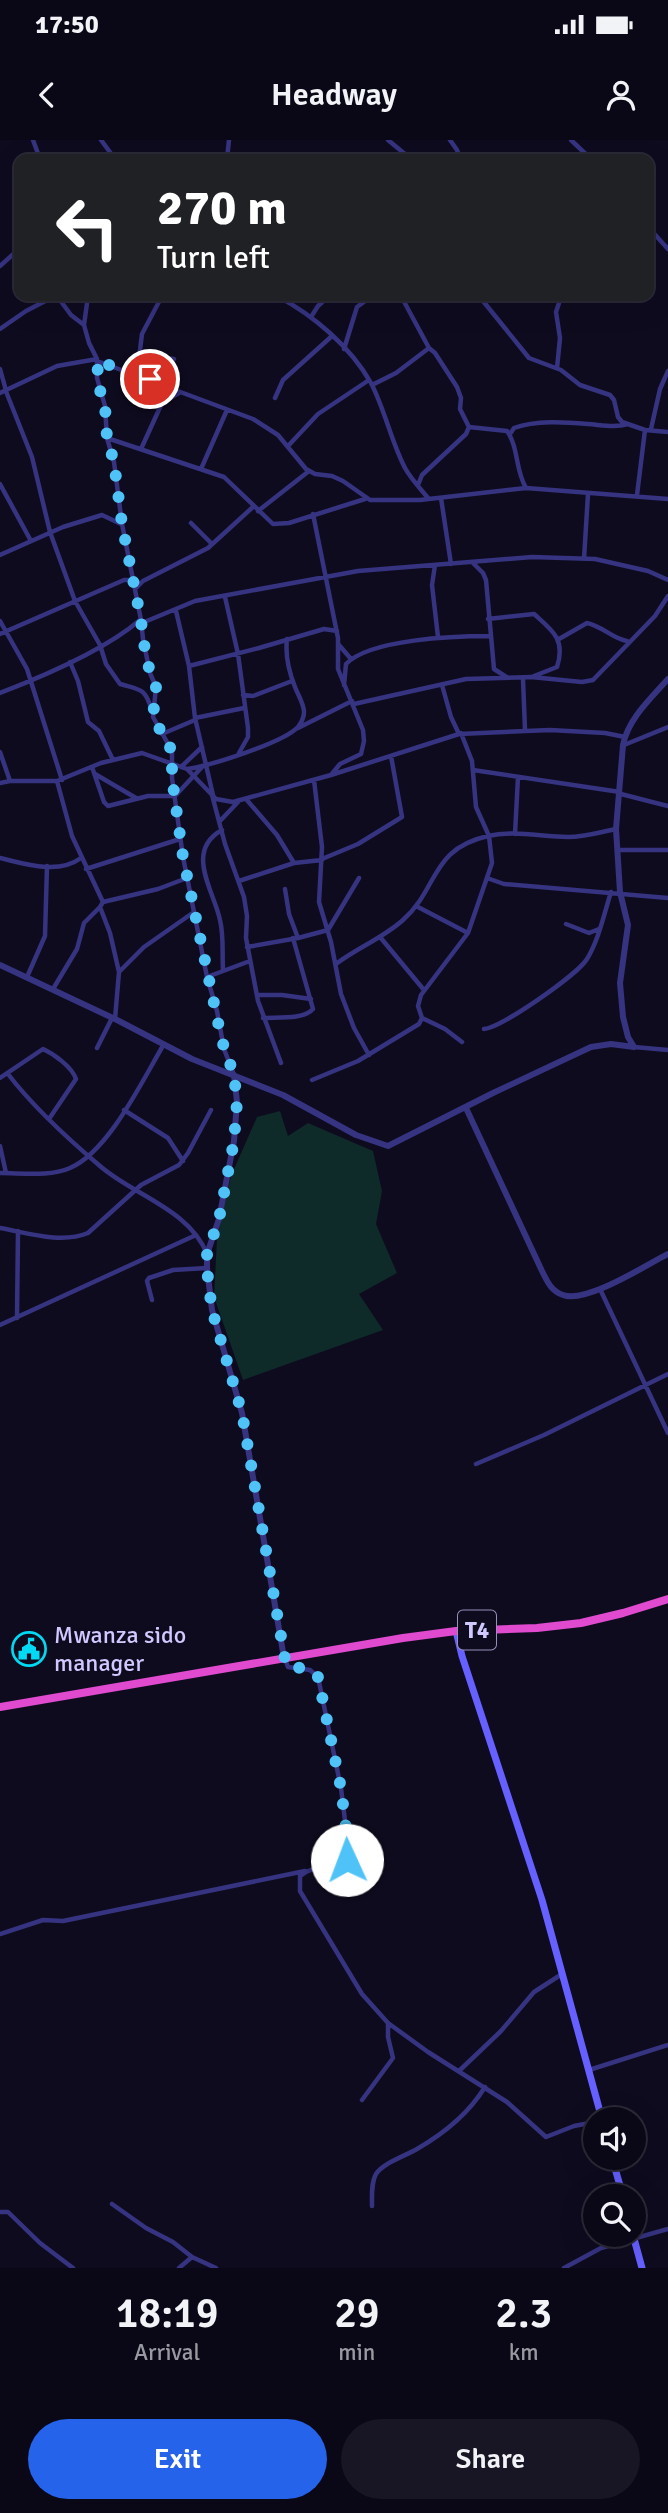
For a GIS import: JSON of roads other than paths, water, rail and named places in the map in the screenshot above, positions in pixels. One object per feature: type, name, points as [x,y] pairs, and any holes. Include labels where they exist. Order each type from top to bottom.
[{"type":"highway","name":"T4","points":[[0,1707],[402,1638],[456,1631],[537,1628],[581,1623],[668,1599]]},
{"type":"main road","points":[[456,1631],[542,1900],[598,2107]]},
{"type":"main road","points":[[636,2247],[642,2268]]},
{"type":"street","points":[[388,140],[405,154]]},
{"type":"street","points":[[397,148],[400,140]]},
{"type":"street","points":[[571,140],[586,154]]},
{"type":"street","points":[[654,234],[668,249]]},
{"type":"street","points":[[0,266],[14,253]]},
{"type":"street","points":[[0,329],[46,301]]},
{"type":"street","points":[[60,301],[71,315],[85,326]]},
{"type":"street","points":[[88,301],[85,326],[97,360],[97,378],[105,406],[107,438],[116,473],[122,524],[150,673],[156,687],[153,715]]},
{"type":"street","points":[[137,374],[142,334],[159,301]]},
{"type":"street","points":[[286,301],[312,317],[332,336],[370,382],[403,464],[429,499]]},
{"type":"street","points":[[312,317],[324,301]]},
{"type":"street","points":[[344,349],[357,307],[365,301]]},
{"type":"street","points":[[404,301],[429,348],[457,387],[461,398],[460,409],[469,427],[466,434],[422,475],[418,486]]},
{"type":"street","points":[[483,301],[529,358],[557,368],[580,385],[613,397],[622,422],[668,432]]},
{"type":"street","points":[[557,368],[559,338],[556,312],[558,301]]},
{"type":"street","points":[[275,398],[283,380],[332,336]]},
{"type":"street","points":[[288,446],[318,414],[370,382],[397,373],[429,348]]},
{"type":"street","points":[[141,355],[174,359]]},
{"type":"street","points":[[3,391],[57,366],[97,360],[267,427],[309,471],[343,481],[366,499]]},
{"type":"street","points":[[0,369],[3,391],[32,457],[50,532],[75,601],[100,645],[106,664],[118,682],[143,691],[172,751],[172,778],[187,878],[222,1041],[234,1075],[236,1116],[230,1167],[219,1219],[207,1254],[212,1310],[242,1413],[285,1658],[289,1667],[310,1670],[318,1677],[341,1788],[349,1853],[347,1860],[341,1865],[62,1921],[43,1920],[0,1934]]},
{"type":"street","points":[[637,495],[648,429],[668,371]]},
{"type":"street","points":[[141,449],[162,403],[179,393]]},
{"type":"street","points":[[201,469],[226,410]]},
{"type":"street","points":[[510,434],[514,428],[531,424],[629,424]]},
{"type":"street","points":[[469,427],[504,429],[510,434],[521,479],[526,488]]},
{"type":"street","points":[[107,438],[229,480],[269,521],[276,524],[366,499],[429,499],[526,488],[668,499]]},
{"type":"street","points":[[135,589],[143,581],[212,544],[256,508],[309,471]]},
{"type":"street","points":[[0,484],[31,541]]},
{"type":"street","points":[[584,559],[588,494]]},
{"type":"street","points":[[442,498],[451,564]]},
{"type":"street","points":[[313,514],[337,631],[338,669],[363,730],[362,751],[340,764],[331,775]]},
{"type":"street","points":[[0,555],[50,532],[102,515],[122,524]]},
{"type":"street","points":[[191,523],[212,544]]},
{"type":"street","points":[[0,693],[70,662],[121,636],[141,622],[176,611],[195,601],[327,576],[358,571],[532,557],[622,564],[649,571],[668,580]]},
{"type":"street","points":[[472,562],[484,576],[494,669],[486,678]]},
{"type":"street","points":[[435,565],[432,585],[438,637]]},
{"type":"street","points":[[3,633],[124,580],[133,580]]},
{"type":"street","points":[[531,677],[582,682],[593,680],[655,616],[668,596]]},
{"type":"street","points":[[225,597],[238,654],[248,737],[239,754]]},
{"type":"street","points":[[176,611],[189,666],[195,719],[205,766],[246,911],[245,933],[257,995],[281,1063]]},
{"type":"street","points":[[184,768],[205,766],[274,741],[353,702],[466,679],[523,679],[557,667],[559,639],[534,614],[488,620]]},
{"type":"street","points":[[0,621],[3,633],[27,669],[60,780],[72,836],[102,904],[119,972],[114,1019],[97,1048]]},
{"type":"street","points":[[559,639],[587,623],[607,630],[622,641],[628,641]]},
{"type":"street","points":[[189,666],[324,629],[337,631]]},
{"type":"street","points":[[344,686],[346,664],[364,653],[413,640],[490,636]]},
{"type":"street","points":[[287,639],[286,652],[292,681],[303,708],[303,718],[297,728]]},
{"type":"street","points":[[339,645],[351,659]]},
{"type":"street","points":[[70,662],[78,681],[85,717],[97,728],[113,760]]},
{"type":"street","points":[[494,669],[508,678]]},
{"type":"street","points":[[523,679],[525,730]]},
{"type":"street","points":[[634,1047],[628,1037],[622,1005],[620,970],[628,918],[620,892],[616,829],[624,741],[636,717],[668,679]]},
{"type":"street","points":[[243,695],[253,696],[292,681]]},
{"type":"street","points":[[442,685],[449,710],[469,750],[476,807],[489,836],[492,857],[468,933],[424,990],[418,1006],[422,1018],[445,1029],[462,1042]]},
{"type":"street","points":[[162,734],[195,719],[244,708]]},
{"type":"street","points":[[0,783],[60,780],[113,760],[142,753],[184,768],[212,795],[223,801],[238,801],[460,734],[525,730],[592,732],[624,741],[668,727]]},
{"type":"street","points":[[184,768],[202,747]]},
{"type":"street","points":[[0,752],[10,781]]},
{"type":"street","points":[[239,881],[294,863],[322,860],[358,844],[402,817],[391,756]]},
{"type":"street","points":[[92,767],[107,806],[137,799],[175,796],[205,766]]},
{"type":"street","points":[[473,770],[621,793],[668,806]]},
{"type":"street","points":[[94,774],[137,799]]},
{"type":"street","points":[[515,834],[518,777]]},
{"type":"street","points":[[314,780],[323,847],[318,896],[341,994],[354,1028],[369,1055]]},
{"type":"street","points":[[246,799],[277,835],[294,863]]},
{"type":"street","points":[[220,821],[225,812],[238,801]]},
{"type":"street","points":[[335,964],[380,937],[416,906],[449,854],[489,836],[515,834],[570,837],[616,829]]},
{"type":"street","points":[[222,830],[212,835],[203,860],[206,883],[220,918],[223,970]]},
{"type":"street","points":[[86,869],[180,839]]},
{"type":"street","points":[[617,850],[668,850]]},
{"type":"street","points":[[0,858],[27,865],[47,866],[69,865],[81,858]]},
{"type":"street","points":[[27,977],[45,936],[47,866]]},
{"type":"street","points":[[53,989],[76,949],[84,923],[102,904],[187,878]]},
{"type":"street","points":[[247,947],[328,930],[359,878]]},
{"type":"street","points":[[487,878],[504,884],[668,898]]},
{"type":"street","points":[[263,1018],[308,1014],[313,1009],[285,889]]},
{"type":"street","points":[[484,1029],[499,1024],[567,979],[586,960],[611,892]]},
{"type":"street","points":[[416,906],[468,933]]},
{"type":"street","points":[[119,972],[144,947],[194,912]]},
{"type":"street","points":[[566,924],[589,933],[599,929]]},
{"type":"street","points":[[380,937],[424,990]]},
{"type":"street","points":[[207,977],[250,961]]},
{"type":"street","points":[[0,965],[192,1059],[283,1095],[356,1135],[388,1146],[493,1093],[596,1046],[611,1044],[668,1049]]},
{"type":"street","points":[[257,995],[311,999]]},
{"type":"street","points":[[312,1080],[369,1055],[416,1027],[422,1018]]},
{"type":"street","points":[[0,1146],[3,1174],[61,1171],[70,1168],[89,1156],[107,1137],[163,1044]]},
{"type":"street","points":[[0,1078],[43,1049],[75,1073],[75,1081],[49,1119]]},
{"type":"street","points":[[8,1074],[49,1119],[89,1156],[135,1192],[182,1220],[197,1235],[207,1254]]},
{"type":"street","points":[[467,1108],[542,1271],[553,1289],[566,1297],[574,1297],[600,1289],[668,1254]]},
{"type":"street","points":[[124,1110],[168,1138],[183,1161]]},
{"type":"street","points":[[0,1228],[53,1237],[81,1236],[96,1227],[149,1180],[174,1169],[183,1161],[211,1110]]},
{"type":"street","points":[[17,1318],[18,1231]]},
{"type":"street","points":[[0,1325],[197,1235]]},
{"type":"street","points":[[152,1300],[147,1281],[149,1278],[173,1270],[207,1268]]},
{"type":"street","points":[[600,1289],[668,1433]]},
{"type":"street","points":[[477,1464],[668,1374]]},
{"type":"street","points":[[306,1871],[300,1876],[300,1891],[362,1994],[388,2022],[406,2038],[517,2110],[546,2137],[583,2124]]},
{"type":"street","points":[[459,2071],[501,2031],[534,1992],[562,1974]]},
{"type":"street","points":[[362,2100],[393,2058],[388,2022]]},
{"type":"street","points":[[588,2071],[668,2045]]},
{"type":"street","points":[[372,2206],[373,2178],[379,2171],[419,2148],[463,2116],[485,2087]]},
{"type":"street","points":[[112,2204],[192,2257],[216,2268]]},
{"type":"street","points":[[0,2212],[8,2213],[40,2243],[73,2268]]},
{"type":"street","points":[[646,2233],[668,2229]]},
{"type":"street","points":[[564,2268],[604,2247]]},
{"type":"street","points":[[178,2268],[192,2257]]},
{"type":"place","name":"Mwanza sido manager","points":[[29,1649]]}]
